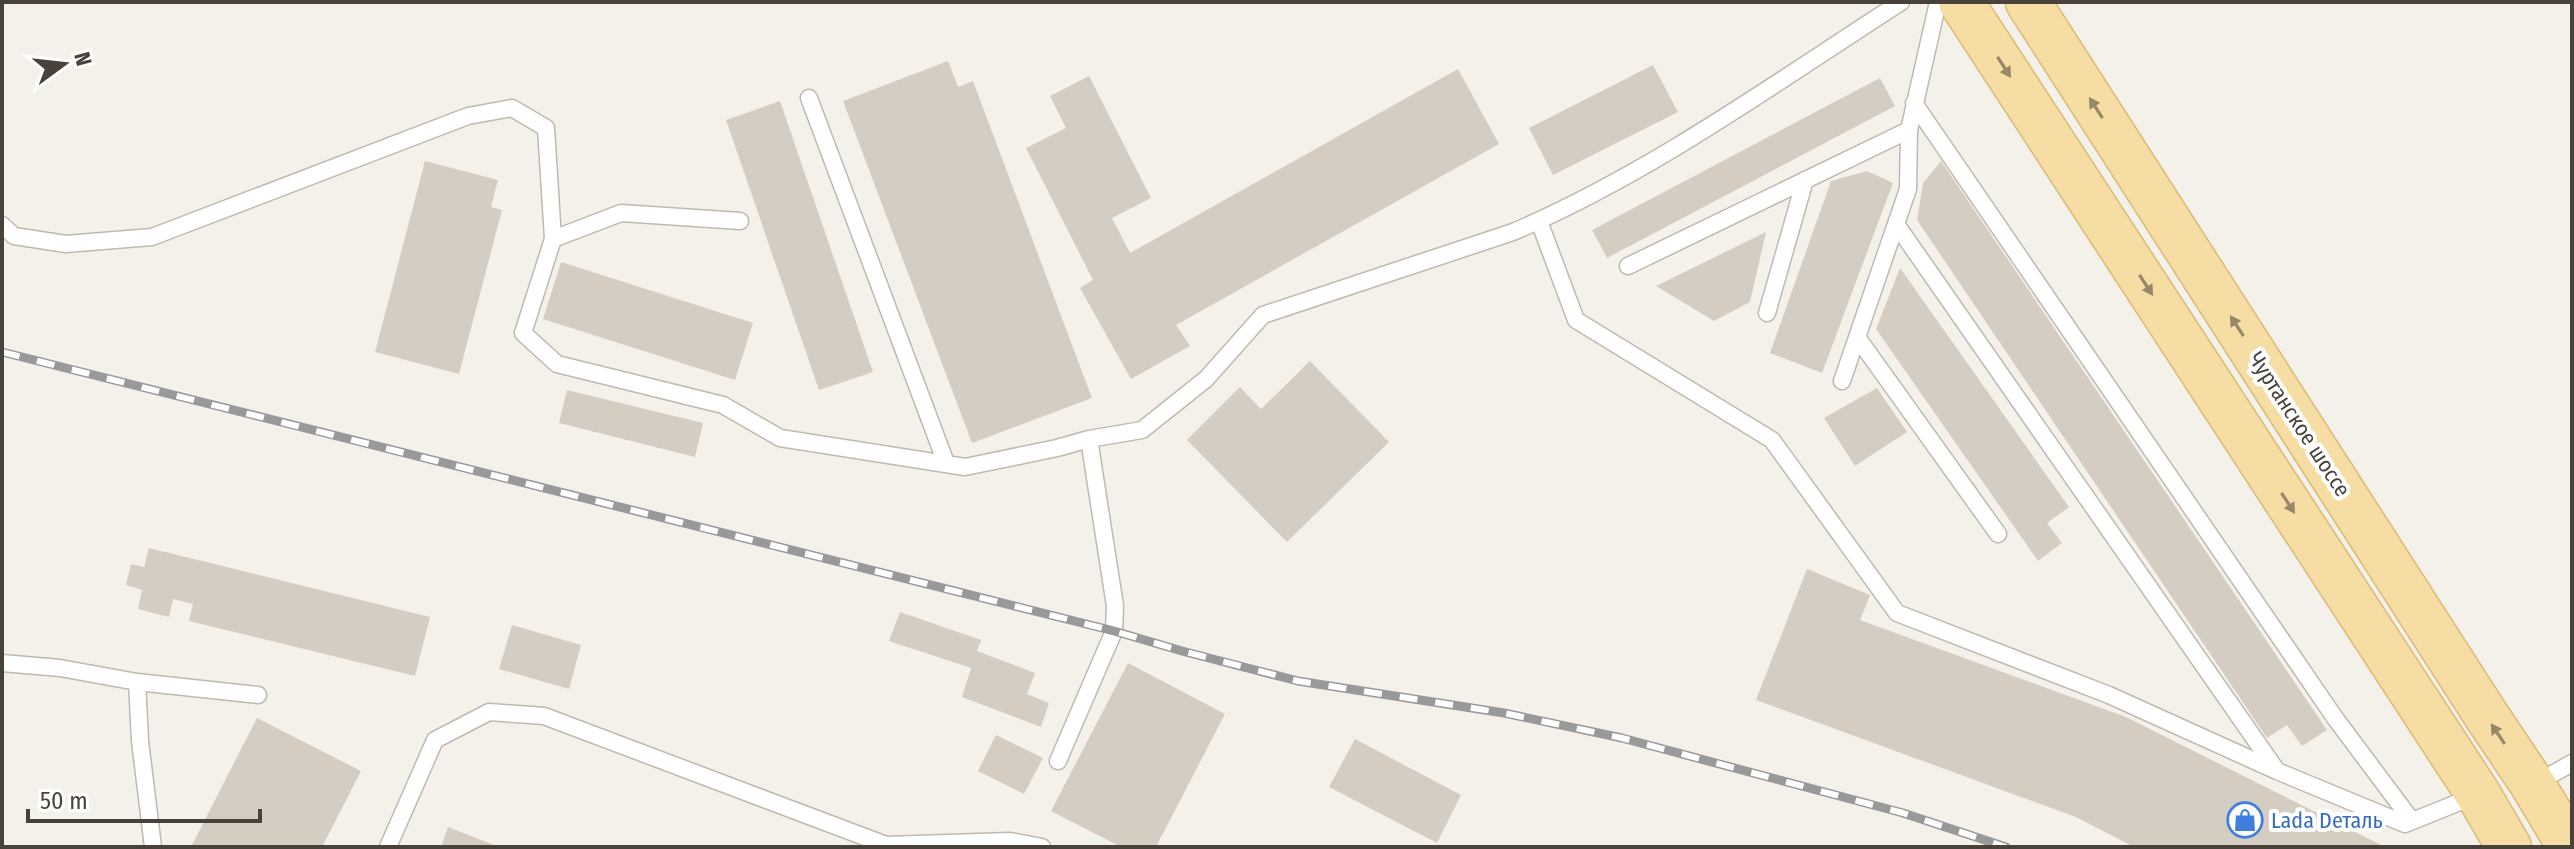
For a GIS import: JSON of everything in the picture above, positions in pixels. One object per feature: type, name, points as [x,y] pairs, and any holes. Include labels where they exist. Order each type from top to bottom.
[{"type":"main road","points":[[1961,2],[2478,794],[2509,847]]},
{"type":"main road","name":"Чуртанское шоссе","points":[[2028,2],[2570,847]]},
{"type":"lane","points":[[2,225],[14,236],[66,244],[152,237],[468,116],[512,108],[546,128],[553,239],[523,333],[557,364],[723,405],[780,438],[965,467],[1142,430],[1206,379],[1263,315],[1539,221],[1635,172],[1901,2]]},
{"type":"lane","points":[[1842,381],[1908,189],[1909,130],[1938,2]]},
{"type":"lane","points":[[809,98],[946,463]]},
{"type":"lane","points":[[1914,103],[2335,718],[2412,821]]},
{"type":"lane","points":[[1628,266],[1909,130]]},
{"type":"lane","points":[[1767,313],[1805,180]]},
{"type":"lane","points":[[553,239],[621,213],[740,221]]},
{"type":"lane","points":[[1539,221],[1576,320],[1772,440],[1897,613],[2109,695],[2277,771],[2405,824],[2478,794]]},
{"type":"lane","points":[[1896,224],[2277,771]]},
{"type":"lane","points":[[1857,337],[1998,534]]},
{"type":"lane","points":[[1058,761],[1114,631],[1115,606],[1089,439]]},
{"type":"lane","points":[[2,663],[258,695]]},
{"type":"lane","points":[[137,682],[140,741],[153,847]]},
{"type":"lane","points":[[388,847],[435,740],[489,712],[544,716],[886,845],[1010,841],[1042,847]]},
{"type":"lane","points":[[2533,785],[2572,763]]},
{"type":"building","points":[[948,61],[958,87],[973,81],[1092,398],[972,443],[843,101]]},
{"type":"building","points":[[1653,65],[1678,112],[1553,175],[1529,128]]},
{"type":"building","points":[[1458,69],[1499,144],[1176,325],[1190,346],[1131,379],[1080,288],[1093,280],[1026,148],[1066,128],[1050,96],[1089,76],[1151,198],[1112,218],[1130,253]]},
{"type":"building","points":[[1880,78],[1895,106],[1607,258],[1592,230]]},
{"type":"building","points":[[780,101],[873,372],[819,390],[726,120]]},
{"type":"building","points":[[425,161],[498,180],[491,207],[502,210],[459,374],[375,352]]},
{"type":"building","points":[[1941,161],[2327,730],[2302,746],[2287,725],[2267,738],[1917,220],[1923,183]]},
{"type":"building","points":[[1867,171],[1893,183],[1822,373],[1770,353],[1831,181]]},
{"type":"building","points":[[1766,232],[1750,302],[1714,321],[1656,286]]},
{"type":"building","points":[[561,262],[753,323],[735,380],[543,319]]},
{"type":"building","points":[[1900,268],[2069,507],[2047,523],[2062,543],[2038,561],[1876,329]]},
{"type":"building","points":[[1310,361],[1389,442],[1287,542],[1187,440],[1240,387],[1261,409]]},
{"type":"building","points":[[1877,388],[1907,432],[1855,466],[1824,418]]},
{"type":"building","points":[[567,390],[703,423],[695,457],[559,423]]},
{"type":"building","points":[[149,548],[430,617],[415,676],[189,621],[193,604],[173,599],[169,617],[138,609],[142,590],[126,585],[131,564],[144,567]]},
{"type":"building","points":[[1807,569],[1870,595],[1860,620],[2126,717],[2385,847],[2134,847],[2076,817],[1756,700]]},
{"type":"building","points":[[900,612],[981,640],[977,651],[1035,673],[1027,694],[1049,703],[1041,727],[962,697],[971,668],[889,641]]},
{"type":"building","points":[[512,625],[581,645],[569,689],[499,669]]},
{"type":"building","points":[[1128,663],[1225,714],[1156,847],[1121,847],[1051,811]]},
{"type":"building","points":[[257,718],[361,771],[322,847],[191,847]]},
{"type":"building","points":[[996,735],[1043,758],[1024,794],[978,771]]},
{"type":"building","points":[[1355,739],[1461,795],[1437,843],[1329,787]]},
{"type":"building","points":[[448,827],[499,847],[441,847]]},
{"type":"railway","points":[[2,352],[1114,631],[1298,681],[1504,713],[1622,738],[1903,813],[2006,847]]},
{"type":"place","name":"Lada Dеталь","points":[[2245,820]]}]
